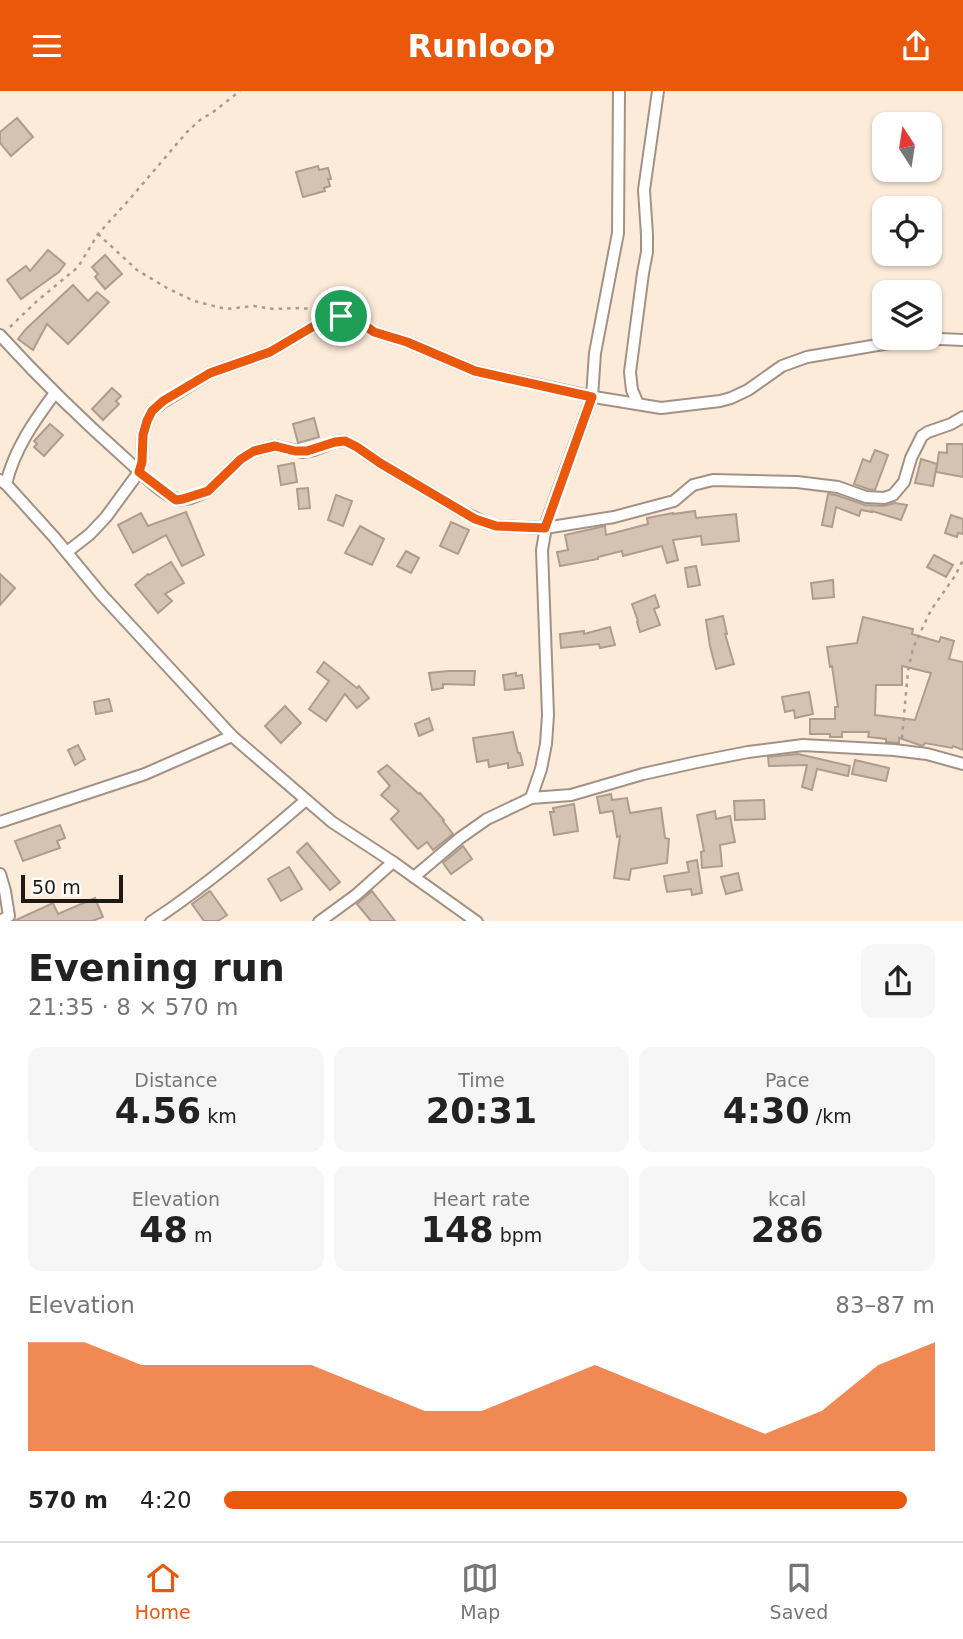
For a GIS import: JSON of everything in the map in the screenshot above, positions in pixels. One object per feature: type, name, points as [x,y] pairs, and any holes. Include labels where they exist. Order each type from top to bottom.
[{"type":"street","points":[[531,799],[547,744],[547,653],[542,567],[545,528],[592,397],[595,353],[618,233],[619,91]]},
{"type":"street","points":[[638,404],[632,390],[630,372],[647,252],[644,190],[658,91]]},
{"type":"street","points":[[67,552],[106,517],[139,472],[147,421],[152,411],[163,401],[210,373],[270,352],[319,323],[341,316],[354,318],[374,332],[407,342],[475,371],[592,397],[661,408],[720,401],[748,390],[787,363],[807,357],[919,338],[963,340]]},
{"type":"street","points":[[1,338],[139,472],[176,500],[208,491],[241,459],[254,451],[275,446],[307,451],[345,441],[475,519],[496,526],[545,528],[614,517],[674,501],[693,485],[713,480],[797,482],[838,487],[866,497],[884,498],[893,495],[904,482],[911,457],[922,436],[963,417]]},
{"type":"street","points":[[55,393],[31,427],[3,482],[101,594],[232,736],[331,822],[476,921]]},
{"type":"street","points":[[0,822],[145,774],[232,736]]},
{"type":"street","points":[[414,877],[487,818],[531,799],[571,795],[643,774],[748,752],[803,745],[927,754],[963,764]]},
{"type":"street","points":[[151,921],[218,874],[306,800]]},
{"type":"street","points":[[320,921],[374,881],[393,862]]},
{"type":"street","points":[[0,874],[5,891],[6,920]]},
{"type":"path","points":[[1,338],[37,301],[78,267],[97,234],[187,132],[240,91]]},
{"type":"path","points":[[97,234],[137,270],[194,301],[229,309],[246,306],[300,308],[322,310],[341,316]]},
{"type":"path","points":[[900,751],[908,671],[913,649],[932,610],[963,560]]},
{"type":"building","points":[[17,118],[33,137],[11,156],[0,143],[0,132]]},
{"type":"building","points":[[318,166],[319,170],[328,168],[330,186],[324,188],[325,191],[303,197],[296,172]]},
{"type":"building","points":[[48,250],[65,264],[59,272],[21,299],[7,280],[26,266],[30,271]]},
{"type":"building","points":[[105,255],[122,274],[105,289],[95,277],[98,274],[92,267]]},
{"type":"building","points":[[73,285],[88,301],[97,292],[109,302],[68,344],[47,324],[33,350],[18,339],[26,329]]},
{"type":"building","points":[[112,388],[121,396],[116,401],[119,404],[103,420],[92,409]]},
{"type":"building","points":[[314,418],[319,437],[298,443],[293,424]]},
{"type":"building","points":[[50,424],[63,435],[44,456],[34,447],[37,444],[34,441]]},
{"type":"building","points":[[947,444],[963,444],[963,477],[936,472],[939,452],[947,453]]},
{"type":"building","points":[[875,450],[888,455],[875,490],[854,484],[863,459],[870,462]]},
{"type":"building","points":[[921,459],[937,464],[933,486],[915,483]]},
{"type":"building","points":[[294,463],[297,482],[281,485],[278,466]]},
{"type":"building","points":[[308,488],[310,508],[299,509],[297,489]]},
{"type":"building","points":[[828,494],[865,505],[907,505],[901,520],[872,511],[861,510],[859,516],[836,507],[832,527],[822,525]]},
{"type":"building","points":[[336,495],[352,501],[343,526],[328,520]]},
{"type":"building","points":[[695,511],[696,518],[736,514],[739,541],[702,545],[701,536],[673,540],[678,560],[667,563],[662,546],[623,556],[622,551],[598,559],[560,566],[557,552],[568,550],[565,535],[605,526],[606,535],[648,524],[647,518]]},
{"type":"building","points":[[186,512],[204,555],[182,566],[166,535],[133,553],[118,525],[141,513],[148,526]]},
{"type":"building","points":[[951,515],[963,519],[963,534],[958,533],[957,537],[945,533]]},
{"type":"building","points":[[451,522],[469,530],[458,554],[440,546]]},
{"type":"building","points":[[360,526],[384,539],[372,565],[345,553]]},
{"type":"building","points":[[406,551],[419,558],[411,573],[397,566]]},
{"type":"building","points":[[934,555],[953,565],[946,577],[927,567]]},
{"type":"building","points":[[171,562],[184,583],[165,594],[172,601],[158,613],[135,585],[148,574]]},
{"type":"building","points":[[696,566],[700,585],[688,587],[685,568]]},
{"type":"building","points":[[0,574],[15,588],[0,605]]},
{"type":"building","points":[[833,580],[834,597],[813,599],[811,583]]},
{"type":"building","points":[[655,595],[659,607],[654,609],[660,625],[640,632],[632,604]]},
{"type":"building","points":[[723,616],[734,664],[716,669],[706,620]]},
{"type":"building","points":[[863,617],[913,629],[912,634],[939,642],[941,637],[954,641],[949,659],[963,662],[963,750],[953,746],[925,743],[923,746],[899,738],[899,743],[886,742],[886,739],[868,737],[869,732],[842,732],[842,737],[810,734],[810,719],[835,719],[835,707],[838,707],[827,647],[857,643]],"holes":[[[902,666],[931,673],[915,720],[875,715],[876,685],[902,685]]]},
{"type":"building","points":[[610,627],[615,645],[600,648],[599,644],[561,648],[560,634],[584,631],[584,634]]},
{"type":"building","points":[[324,662],[357,688],[359,686],[369,698],[357,708],[345,694],[326,721],[309,709],[329,681],[317,672]]},
{"type":"building","points":[[475,671],[474,685],[443,684],[443,688],[432,690],[429,673]]},
{"type":"building","points":[[516,673],[516,676],[522,675],[524,688],[505,690],[503,675]]},
{"type":"building","points":[[809,692],[813,714],[795,718],[794,710],[785,712],[782,697]]},
{"type":"building","points":[[109,699],[112,711],[96,714],[94,702]]},
{"type":"building","points":[[285,706],[301,723],[281,743],[265,726]]},
{"type":"building","points":[[429,718],[433,730],[419,736],[415,724]]},
{"type":"building","points":[[513,732],[523,765],[508,768],[508,763],[489,767],[488,760],[477,762],[473,738]]},
{"type":"building","points":[[78,745],[85,759],[75,765],[68,750]]},
{"type":"building","points":[[798,754],[850,766],[848,776],[817,769],[812,790],[802,787],[807,765],[769,766],[768,757]]},
{"type":"building","points":[[855,760],[889,768],[886,781],[852,774]]},
{"type":"building","points":[[387,765],[420,793],[453,834],[433,850],[427,842],[418,849],[391,819],[399,811],[381,795],[390,786],[378,772]]},
{"type":"building","points":[[611,794],[612,800],[627,798],[630,813],[661,808],[665,838],[669,839],[667,863],[631,869],[629,880],[614,878],[620,836],[617,837],[613,811],[600,813],[597,797]]},
{"type":"building","points":[[764,800],[765,819],[735,820],[734,801]]},
{"type":"building","points":[[574,804],[578,831],[554,835],[550,812],[554,812],[553,808]]},
{"type":"building","points":[[715,811],[716,819],[730,816],[735,842],[720,845],[722,866],[702,868],[701,852],[704,851],[697,815]]},
{"type":"building","points":[[60,825],[65,838],[57,841],[60,848],[23,861],[15,841]]},
{"type":"building","points":[[307,843],[340,882],[330,890],[297,852]]},
{"type":"building","points":[[463,846],[472,859],[451,874],[443,863]]},
{"type":"building","points":[[697,860],[702,893],[692,895],[691,889],[667,892],[664,876],[689,872],[687,862]]},
{"type":"building","points":[[289,867],[302,889],[281,901],[268,879]]},
{"type":"building","points":[[738,873],[742,890],[726,894],[721,877]]},
{"type":"building","points":[[210,891],[227,915],[218,921],[204,921],[192,904]]},
{"type":"building","points":[[372,891],[395,921],[371,921],[357,904]]},
{"type":"building","points":[[95,898],[103,917],[92,921],[14,921],[53,903],[58,914]]},
{"type":"route","points":[[341,316],[354,318],[380,335],[407,342],[475,371],[592,397],[545,528],[496,526],[475,519],[345,441],[307,451],[275,446],[262,448],[241,459],[208,491],[191,498],[176,500],[139,472],[147,421],[152,411],[163,401],[210,373],[270,352],[319,323],[341,316]]}]
